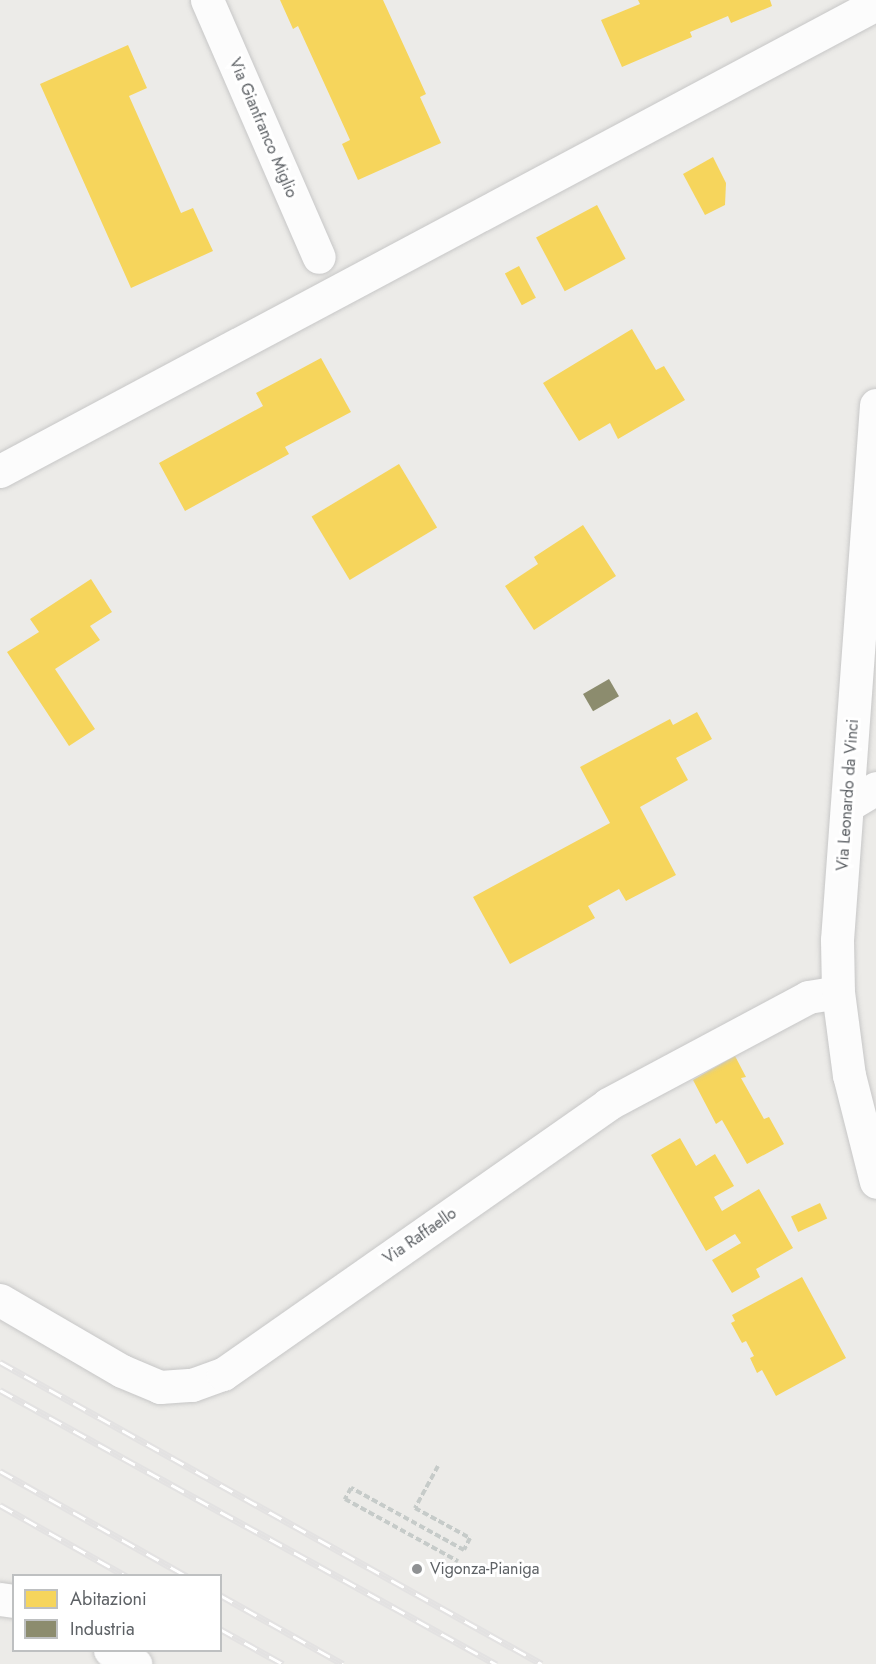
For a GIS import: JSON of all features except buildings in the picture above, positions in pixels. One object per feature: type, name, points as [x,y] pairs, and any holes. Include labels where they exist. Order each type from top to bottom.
[{"type":"street","name":"Via Gianfranco Miglio","points":[[207,0],[319,257]]},
{"type":"street","points":[[0,471],[876,4]]},
{"type":"street","name":"Via Leonardo da Vinci","points":[[876,405],[837,940],[838,992],[849,1076],[876,1182]]},
{"type":"street","points":[[848,805],[876,788]]},
{"type":"street","name":"Via Raffaello","points":[[0,1300],[122,1371],[160,1387],[192,1385],[223,1374],[608,1104],[808,997],[838,992]]},
{"type":"street","points":[[114,1652],[135,1664]]},
{"type":"path","points":[[438,1466],[415,1508],[470,1538],[464,1550],[351,1488],[345,1499],[458,1561]]},
{"type":"railway","points":[[0,1362],[542,1664]]},
{"type":"railway","points":[[0,1390],[496,1664]]},
{"type":"railway","points":[[0,1471],[182,1574]]},
{"type":"railway","points":[[0,1505],[122,1574]]},
{"type":"railway","points":[[222,1596],[343,1664]]},
{"type":"railway","points":[[222,1630],[283,1664]]},
{"type":"place","name":"Vigonza-Pianiga","points":[[417,1569]]}]
